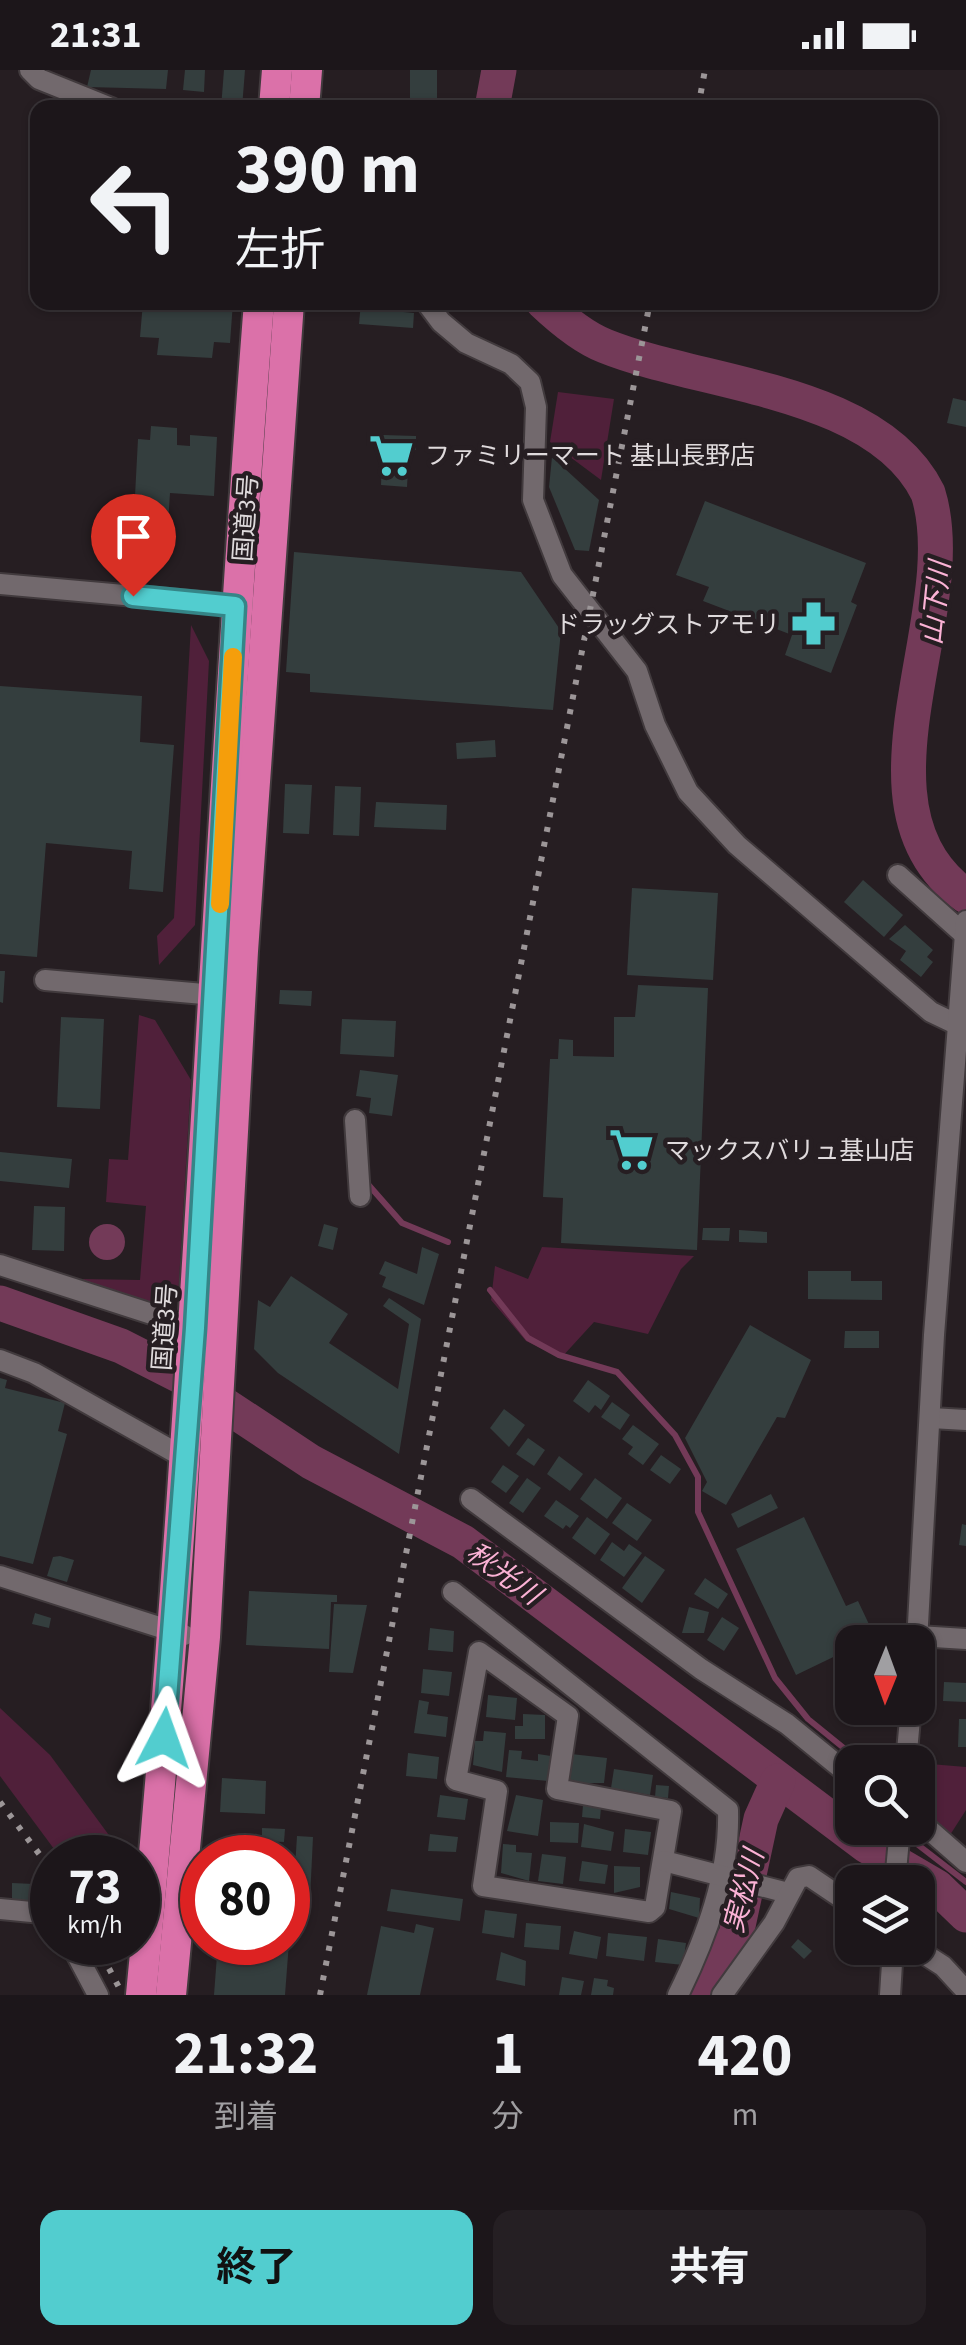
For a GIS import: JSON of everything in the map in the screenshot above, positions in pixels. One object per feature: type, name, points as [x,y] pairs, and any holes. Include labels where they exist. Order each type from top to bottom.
[{"type":"highway","points":[[275,100],[277,70]]},
{"type":"highway","points":[[305,100],[307,70]]},
{"type":"highway","name":"国道3号","points":[[172,1995],[205,1637],[195,1458],[194,1334],[235,606],[257,310]]},
{"type":"highway","name":"国道3号","points":[[141,1995],[172,1633],[195,1458],[220,1360],[243,951],[288,310]]},
{"type":"street","points":[[30,70],[39,79],[91,100]]},
{"type":"street","points":[[432,310],[466,343],[512,364],[530,382],[536,407],[533,500],[562,576],[637,672],[656,726],[688,792],[737,845],[931,1012],[956,1024]]},
{"type":"street","points":[[0,584],[269,607]]},
{"type":"street","points":[[898,875],[965,936]]},
{"type":"street","points":[[918,1625],[959,1072],[956,1024],[966,922]]},
{"type":"street","points":[[46,980],[215,995]]},
{"type":"street","points":[[356,1120],[360,1196]]},
{"type":"street","points":[[0,1265],[194,1334]]},
{"type":"street","points":[[0,1360],[34,1373],[195,1458]]},
{"type":"street","points":[[931,1418],[966,1420]]},
{"type":"street","points":[[471,1500],[701,1669],[787,1724],[835,1763]]},
{"type":"street","points":[[0,1576],[172,1633],[205,1637]]},
{"type":"street","points":[[453,1592],[728,1810],[710,1924],[678,1995]]},
{"type":"street","points":[[935,1639],[966,1639]]},
{"type":"street","points":[[479,1652],[568,1716],[557,1789],[671,1810],[664,1862],[655,1907],[648,1912],[483,1886],[497,1790],[456,1780],[479,1652]]},
{"type":"street","points":[[935,1835],[966,1862]]},
{"type":"street","points":[[664,1862],[782,1892]]},
{"type":"street","points":[[722,1995],[774,1923],[782,1892],[798,1878],[809,1876],[835,1894]]},
{"type":"street","points":[[0,1909],[30,1912]]},
{"type":"street","points":[[935,1961],[966,1992]]},
{"type":"street","points":[[82,1965],[98,1995]]},
{"type":"street","points":[[890,1995],[891,1965]]},
{"type":"shaded area","points":[[558,392],[614,399],[601,480],[550,442]]},
{"type":"shaded area","points":[[191,625],[209,661],[195,925],[159,965],[157,936],[174,918]]},
{"type":"shaded area","points":[[139,1015],[155,1020],[191,1080],[178,1298],[164,1309],[81,1279],[140,1280],[146,1206],[106,1202],[109,1159],[128,1160]]},
{"type":"shaded area","points":[[107,1224],[120,1229],[125,1242],[120,1255],[107,1260],[94,1255],[89,1242],[94,1229]]},
{"type":"shaded area","points":[[542,1247],[694,1256],[681,1269],[648,1334],[594,1322],[561,1358],[526,1341],[491,1300],[495,1266],[528,1279]]},
{"type":"shaded area","points":[[0,1708],[50,1755],[109,1835],[44,1835],[0,1776]]},
{"type":"shaded area","points":[[935,1764],[966,1767],[966,1810],[950,1835],[935,1824]]},
{"type":"building","points":[[91,70],[168,70],[166,89],[87,87]]},
{"type":"building","points":[[185,70],[205,70],[204,92],[183,90]]},
{"type":"building","points":[[224,70],[245,70],[243,100],[222,100]]},
{"type":"building","points":[[410,70],[437,70],[437,100],[410,100]]},
{"type":"building","points":[[142,310],[232,310],[230,343],[214,342],[212,358],[157,355],[159,338],[140,337]]},
{"type":"building","points":[[360,310],[414,313],[413,328],[359,324]]},
{"type":"building","points":[[953,398],[966,401],[966,427],[947,423]]},
{"type":"building","points":[[151,426],[177,428],[177,445],[190,446],[190,435],[217,437],[214,496],[170,493],[166,555],[132,553],[138,439],[150,440]]},
{"type":"building","points":[[383,435],[416,436],[416,450],[409,450],[407,487],[381,485]]},
{"type":"building","points":[[552,457],[599,500],[589,551],[575,550],[549,487]]},
{"type":"building","points":[[705,501],[866,563],[851,602],[857,605],[831,673],[785,655],[792,635],[703,601],[709,587],[676,575]]},
{"type":"building","points":[[294,552],[521,572],[561,631],[553,710],[310,692],[310,674],[286,672]]},
{"type":"building","points":[[0,686],[142,696],[140,742],[174,745],[163,892],[129,889],[132,851],[46,843],[37,957],[0,954]]},
{"type":"building","points":[[495,740],[496,757],[457,759],[456,743]]},
{"type":"building","points":[[285,784],[312,785],[309,834],[283,833]]},
{"type":"building","points":[[335,786],[361,787],[359,836],[333,835]]},
{"type":"building","points":[[376,802],[447,805],[446,830],[374,827]]},
{"type":"building","points":[[863,880],[903,915],[884,937],[844,902]]},
{"type":"building","points":[[632,888],[718,893],[713,980],[627,975]]},
{"type":"building","points":[[905,925],[933,950],[927,957],[933,962],[921,977],[900,960],[906,951],[889,939]]},
{"type":"building","points":[[0,971],[5,971],[3,1003],[0,1002]]},
{"type":"building","points":[[638,985],[708,988],[697,1250],[561,1243],[563,1198],[543,1197],[550,1059],[558,1059],[559,1039],[573,1040],[573,1056],[614,1057],[614,1017],[635,1017]]},
{"type":"building","points":[[280,990],[312,991],[311,1006],[279,1004]]},
{"type":"building","points":[[61,1017],[104,1019],[100,1109],[57,1107]]},
{"type":"building","points":[[342,1019],[396,1021],[394,1057],[340,1054]]},
{"type":"building","points":[[360,1070],[398,1075],[392,1116],[369,1113],[371,1098],[356,1096]]},
{"type":"building","points":[[0,1152],[72,1159],[69,1188],[0,1181]]},
{"type":"building","points":[[34,1206],[65,1207],[64,1251],[32,1250]]},
{"type":"building","points":[[324,1224],[338,1228],[333,1250],[318,1246]]},
{"type":"building","points":[[703,1228],[730,1228],[729,1241],[702,1240]]},
{"type":"building","points":[[739,1230],[767,1232],[767,1243],[739,1242]]},
{"type":"building","points":[[422,1247],[439,1254],[424,1305],[382,1287],[386,1277],[379,1274],[385,1261],[417,1274]]},
{"type":"building","points":[[808,1271],[851,1271],[851,1281],[882,1281],[882,1300],[808,1299]]},
{"type":"building","points":[[291,1276],[348,1314],[329,1343],[398,1389],[409,1324],[383,1306],[389,1298],[421,1319],[399,1454],[278,1373],[254,1349],[258,1300],[270,1307]]},
{"type":"building","points":[[750,1325],[811,1360],[785,1418],[777,1417],[726,1505],[702,1491],[707,1482],[685,1438]]},
{"type":"building","points":[[845,1331],[879,1331],[879,1348],[844,1348]]},
{"type":"building","points":[[0,1378],[7,1380],[5,1388],[65,1403],[58,1431],[67,1434],[33,1564],[0,1556]]},
{"type":"building","points":[[588,1380],[610,1396],[601,1410],[595,1405],[589,1413],[573,1401]]},
{"type":"building","points":[[612,1402],[630,1415],[620,1430],[601,1417]]},
{"type":"building","points":[[504,1409],[525,1425],[509,1447],[490,1428]]},
{"type":"building","points":[[633,1425],[659,1444],[643,1465],[628,1454],[633,1447],[622,1439]]},
{"type":"building","points":[[528,1438],[545,1450],[534,1466],[516,1454]]},
{"type":"building","points":[[661,1455],[681,1469],[670,1484],[650,1470]]},
{"type":"building","points":[[559,1456],[583,1474],[570,1491],[547,1474]]},
{"type":"building","points":[[503,1465],[519,1476],[506,1493],[491,1482]]},
{"type":"building","points":[[527,1478],[541,1488],[523,1513],[509,1503]]},
{"type":"building","points":[[595,1478],[622,1498],[607,1519],[580,1499]]},
{"type":"building","points":[[771,1494],[778,1508],[738,1528],[731,1514]]},
{"type":"building","points":[[556,1500],[579,1516],[570,1528],[566,1525],[563,1529],[544,1516]]},
{"type":"building","points":[[627,1503],[652,1520],[637,1541],[612,1523]]},
{"type":"building","points":[[587,1517],[610,1534],[595,1555],[572,1538]]},
{"type":"building","points":[[804,1517],[846,1606],[858,1601],[869,1625],[835,1625],[835,1656],[796,1675],[736,1549]]},
{"type":"building","points":[[962,1524],[966,1525],[966,1546],[959,1545]]},
{"type":"building","points":[[612,1542],[624,1551],[629,1544],[642,1553],[624,1577],[600,1560]]},
{"type":"building","points":[[645,1556],[665,1570],[642,1603],[622,1588]]},
{"type":"building","points":[[53,1557],[74,1560],[67,1582],[47,1576]]},
{"type":"building","points":[[705,1578],[728,1594],[718,1609],[694,1594]]},
{"type":"building","points":[[249,1591],[337,1595],[337,1602],[331,1602],[329,1649],[246,1645]]},
{"type":"building","points":[[334,1604],[367,1605],[353,1673],[329,1672]]},
{"type":"building","points":[[689,1607],[709,1612],[704,1633],[682,1633]]},
{"type":"building","points":[[35,1613],[51,1618],[49,1628],[32,1624]]},
{"type":"building","points":[[722,1617],[739,1628],[724,1651],[707,1640]]},
{"type":"building","points":[[430,1628],[454,1631],[453,1652],[428,1650]]},
{"type":"building","points":[[423,1669],[452,1672],[449,1696],[421,1693]]},
{"type":"building","points":[[944,1682],[966,1683],[966,1702],[943,1701]]},
{"type":"building","points":[[488,1695],[517,1698],[515,1720],[486,1717]]},
{"type":"building","points":[[419,1700],[429,1702],[427,1714],[448,1717],[446,1737],[414,1733]]},
{"type":"building","points":[[523,1714],[545,1715],[545,1739],[515,1739],[515,1726],[523,1726]]},
{"type":"building","points":[[959,1719],[966,1719],[966,1747],[958,1747]]},
{"type":"building","points":[[484,1731],[506,1733],[502,1772],[473,1765],[475,1741],[483,1741]]},
{"type":"building","points":[[509,1750],[522,1751],[521,1759],[538,1761],[538,1754],[551,1756],[548,1781],[506,1777]]},
{"type":"building","points":[[408,1753],[439,1757],[437,1779],[406,1776]]},
{"type":"building","points":[[571,1754],[607,1758],[604,1783],[571,1783]]},
{"type":"building","points":[[614,1769],[653,1775],[650,1795],[611,1788]]},
{"type":"building","points":[[222,1778],[266,1781],[265,1814],[220,1812]]},
{"type":"building","points":[[656,1785],[669,1786],[668,1798],[655,1797]]},
{"type":"building","points":[[440,1795],[468,1799],[465,1820],[437,1817]]},
{"type":"building","points":[[516,1795],[543,1800],[538,1836],[507,1831]]},
{"type":"building","points":[[583,1805],[601,1807],[600,1819],[582,1817]]},
{"type":"building","points":[[550,1822],[579,1823],[578,1843],[550,1842]]},
{"type":"building","points":[[584,1824],[614,1832],[611,1851],[581,1847]]},
{"type":"building","points":[[262,1828],[285,1829],[285,1835],[262,1835]]},
{"type":"building","points":[[625,1829],[651,1832],[648,1855],[623,1852]]},
{"type":"building","points":[[430,1834],[458,1837],[456,1852],[428,1851]]},
{"type":"building","points":[[310,1837],[313,1837],[310,1899]]},
{"type":"building","points":[[503,1844],[516,1845],[516,1852],[532,1853],[529,1881],[501,1873]]},
{"type":"building","points":[[542,1854],[566,1857],[563,1884],[538,1881]]},
{"type":"building","points":[[582,1861],[608,1865],[605,1884],[579,1881]]},
{"type":"building","points":[[614,1866],[640,1867],[640,1887],[614,1893]]},
{"type":"building","points":[[12,1883],[30,1884],[30,1902],[12,1901]]},
{"type":"building","points":[[391,1889],[463,1899],[460,1921],[387,1911]]},
{"type":"building","points":[[671,1892],[700,1898],[699,1918],[669,1909]]},
{"type":"building","points":[[485,1910],[517,1914],[514,1938],[482,1933]]},
{"type":"building","points":[[526,1923],[561,1926],[559,1950],[524,1947]]},
{"type":"building","points":[[416,1924],[434,1928],[420,1995],[367,1995],[381,1926],[414,1933]]},
{"type":"building","points":[[574,1931],[601,1937],[597,1959],[569,1954]]},
{"type":"building","points":[[608,1933],[647,1937],[644,1961],[606,1956]]},
{"type":"building","points":[[658,1939],[686,1943],[683,1965],[655,1962]]},
{"type":"building","points":[[798,1939],[812,1951],[804,1959],[791,1947]]},
{"type":"building","points":[[501,1952],[526,1961],[525,1986],[496,1980]]},
{"type":"building","points":[[216,1965],[287,1965],[285,1995],[214,1995]]},
{"type":"building","points":[[562,1977],[584,1981],[581,1995],[559,1995]]},
{"type":"building","points":[[594,1978],[608,1980],[607,1986],[614,1988],[613,1995],[591,1995]]},
{"type":"waterway","name":"山下川","points":[[493,100],[499,70]]},
{"type":"waterway","name":"山下川","points":[[552,310],[580,333],[605,346],[829,411],[870,432],[903,458],[928,493],[935,541],[932,594],[909,761],[912,812],[930,858],[966,896]]},
{"type":"waterway","points":[[366,1182],[402,1223],[448,1242]]},
{"type":"waterway","points":[[490,1290],[528,1338],[559,1355],[617,1372],[675,1435],[698,1477],[698,1512],[775,1678],[808,1719],[840,1745]]},
{"type":"waterway","name":"秋光川","points":[[0,1303],[121,1346],[184,1378],[311,1462],[463,1542],[867,1846],[937,1887],[966,1915]]},
{"type":"waterway","name":"実松川","points":[[697,1995],[736,1935],[761,1819],[778,1781]]},
{"type":"waterway","points":[[918,1845],[966,1882]]},
{"type":"railway","points":[[699,100],[705,70]]},
{"type":"railway","points":[[320,1995],[648,310]]},
{"type":"railway","points":[[0,1802],[30,1842]]},
{"type":"railway","points":[[107,1965],[123,1995]]},
{"type":"slow traffic","points":[[220,904],[233,657]]},
{"type":"place","name":"ファミリーマート 基山長野店","points":[[392,455]]},
{"type":"place","name":"ドラッグストアモリ","points":[[813,624]]},
{"type":"place","name":"マックスバリュ基山店","points":[[632,1150]]},
{"type":"route","points":[[133,596],[235,606],[195,1328],[164,1738]]}]
